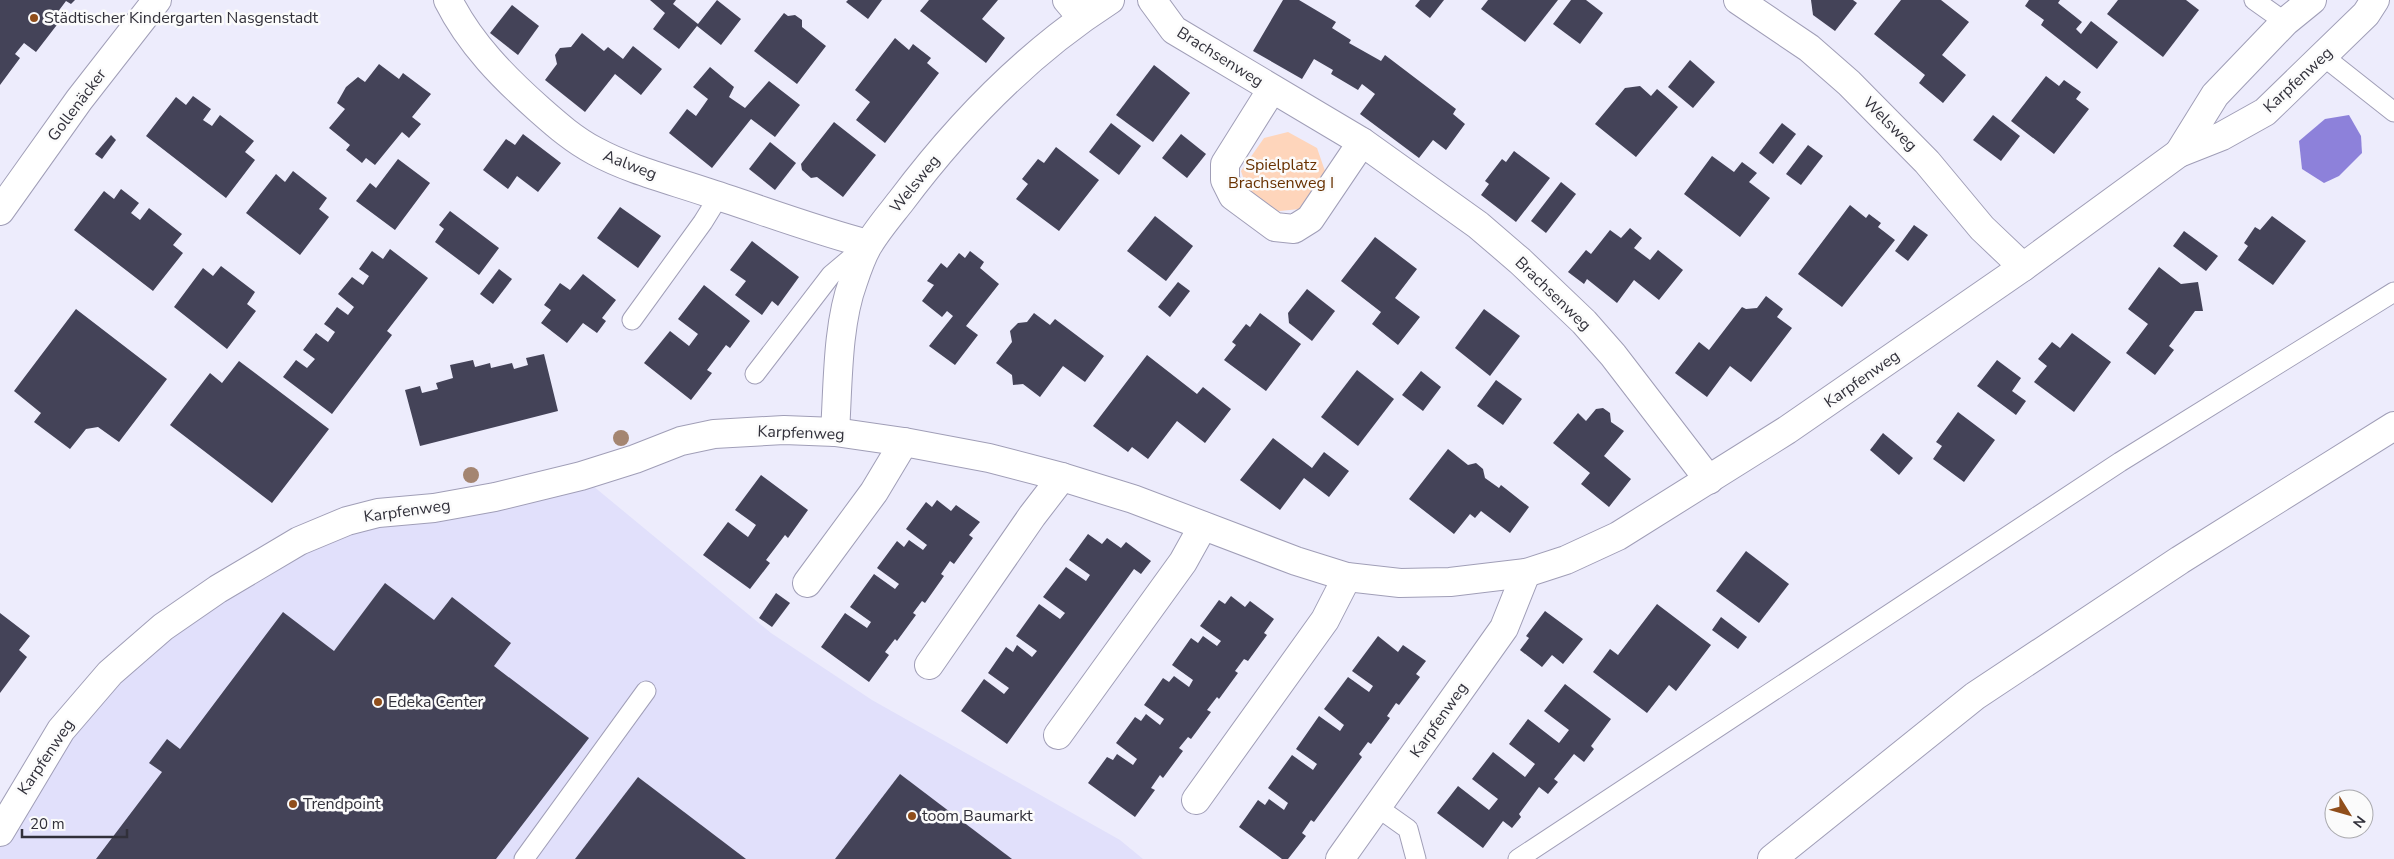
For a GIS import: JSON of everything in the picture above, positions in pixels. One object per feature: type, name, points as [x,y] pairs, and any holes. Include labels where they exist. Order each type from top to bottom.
[{"type":"street","name":"Gollenäcker","points":[[0,211],[79,100],[157,0]]},
{"type":"street","name":"Aalweg","points":[[448,0],[459,23],[479,49],[511,84],[566,133],[604,155],[638,169],[868,244]]},
{"type":"street","name":"Welsweg","points":[[835,432],[842,336],[852,284],[868,244],[921,174],[971,118],[1075,9],[1110,0]]},
{"type":"street","name":"Brachsenweg","points":[[1152,0],[1174,30],[1362,142],[1478,225],[1520,261],[1584,322],[1641,389],[1709,480]]},
{"type":"street","name":"Welsweg","points":[[1738,0],[1809,48],[1849,83],[1928,162],[1982,228],[2023,267]]},
{"type":"street","name":"Karpfenweg","points":[[2179,153],[2215,95],[2285,22],[2312,0]]},
{"type":"street","name":"Karpfenweg","points":[[0,832],[61,730],[110,673],[163,627],[218,589],[298,541],[347,521],[378,513],[434,508],[486,499],[581,476],[635,460],[681,441],[714,434],[784,430],[835,432],[904,442],[989,458],[1062,476],[1133,499],[1296,561],[1347,577],[1400,583],[1487,580],[1526,573],[1566,560],[1618,536],[1709,480],[1848,389],[2023,267],[2179,153],[2222,136],[2265,112],[2366,14],[2375,0]]},
{"type":"street","name":"Brachsenweg","points":[[1272,89],[1225,164],[1224,180],[1233,196],[1275,227],[1294,229],[1310,219],[1362,142]]},
{"type":"street","points":[[1772,859],[1975,696],[2180,560],[2394,426]]},
{"type":"street","points":[[808,583],[874,492],[904,442]]},
{"type":"street","points":[[929,665],[1032,516],[1062,476]]},
{"type":"street","points":[[1058,735],[1183,562],[1203,526]]},
{"type":"street","name":"Karpfenweg","points":[[1340,859],[1504,628],[1526,573]]},
{"type":"street","points":[[1196,800],[1324,620],[1347,577]]},
{"type":"lane","points":[[2254,0],[2285,22]]},
{"type":"lane","points":[[2324,56],[2394,112]]},
{"type":"lane","points":[[632,320],[703,222],[719,196]]},
{"type":"lane","points":[[755,374],[831,275],[868,244]]},
{"type":"lane","points":[[1518,859],[2120,462],[2394,292]]},
{"type":"lane","points":[[524,859],[646,691]]},
{"type":"lane","points":[[1377,807],[1408,829],[1416,859]]},
{"type":"shaded area","points":[[2349,115],[2361,136],[2362,153],[2339,176],[2324,183],[2302,169],[2299,141],[2325,119]]},
{"type":"shaded area","points":[[581,476],[771,633],[872,700],[1120,840],[1143,859],[0,859],[0,837],[61,730],[163,627],[299,541]]},
{"type":"green space","name":"Spielplatz Brachsenweg I","points":[[1288,132],[1317,148],[1325,171],[1299,209],[1271,212],[1250,198],[1241,171],[1264,138]]},
{"type":"building","points":[[0,0],[75,0],[71,4],[66,1],[57,13],[63,17],[36,52],[24,43],[15,54],[20,58],[0,85]]},
{"type":"building","points":[[650,0],[676,0],[673,4],[698,24],[717,0],[741,19],[721,45],[697,26],[679,49],[653,29],[665,13]]},
{"type":"building","points":[[848,0],[882,0],[868,19],[846,2]]},
{"type":"building","points":[[929,0],[998,0],[982,19],[1005,38],[986,63],[920,11]]},
{"type":"building","points":[[1283,0],[1299,0],[1336,22],[1332,28],[1351,40],[1349,43],[1381,61],[1385,55],[1456,109],[1453,114],[1465,124],[1446,150],[1433,140],[1419,158],[1360,114],[1375,94],[1362,84],[1358,90],[1331,74],[1333,70],[1314,59],[1302,79],[1253,51]]},
{"type":"building","points":[[1420,0],[1444,0],[1430,18],[1415,6]]},
{"type":"building","points":[[1488,0],[1558,0],[1525,42],[1481,9]]},
{"type":"building","points":[[1571,0],[1586,0],[1603,13],[1580,44],[1553,24]]},
{"type":"building","points":[[1811,0],[1853,0],[1857,3],[1835,31],[1813,15]]},
{"type":"building","points":[[1901,0],[1941,0],[1969,22],[1942,55],[1966,75],[1943,103],[1919,83],[1925,75],[1874,34]]},
{"type":"building","points":[[2029,0],[2060,0],[2058,3],[2082,22],[2076,29],[2081,34],[2091,21],[2118,42],[2097,69],[2041,25],[2044,20],[2025,6]]},
{"type":"building","points":[[2118,0],[2186,0],[2199,10],[2163,57],[2107,14]]},
{"type":"building","points":[[512,5],[539,26],[518,55],[490,33]]},
{"type":"building","points":[[784,13],[788,16],[795,15],[802,20],[802,27],[826,46],[797,84],[754,51]]},
{"type":"building","points":[[582,33],[604,51],[608,47],[623,59],[633,46],[662,69],[641,95],[615,74],[585,112],[545,80],[557,64],[555,55],[560,48],[571,47]]},
{"type":"building","points":[[895,38],[909,50],[913,44],[931,58],[927,63],[939,73],[885,143],[856,120],[870,102],[855,90]]},
{"type":"building","points":[[1690,60],[1715,82],[1693,108],[1668,87]]},
{"type":"building","points":[[379,64],[399,79],[403,73],[431,94],[412,117],[421,124],[409,138],[402,132],[375,165],[366,158],[362,163],[346,150],[350,145],[329,128],[345,109],[337,103],[346,87],[358,77],[365,82]]},
{"type":"building","points":[[1154,65],[1190,93],[1153,142],[1116,115]]},
{"type":"building","points":[[710,67],[734,87],[729,97],[745,108],[769,81],[800,105],[775,137],[751,119],[712,168],[669,133],[687,109],[696,116],[708,99],[693,87]]},
{"type":"building","points":[[2046,76],[2059,86],[2064,80],[2081,92],[2076,99],[2089,109],[2054,154],[2011,121]]},
{"type":"building","points":[[1640,86],[1651,96],[1657,89],[1678,107],[1636,157],[1595,124],[1625,88]]},
{"type":"building","points":[[193,96],[211,109],[203,120],[212,126],[220,115],[254,141],[245,152],[255,160],[226,198],[146,136],[176,97],[186,105]]},
{"type":"building","points":[[1993,115],[2020,136],[2001,161],[1973,140]]},
{"type":"building","points":[[834,122],[876,155],[843,197],[817,177],[811,178],[802,170],[801,164]]},
{"type":"building","points":[[1111,123],[1141,146],[1119,175],[1089,152]]},
{"type":"building","points":[[1782,123],[1796,134],[1773,164],[1759,153]]},
{"type":"building","points":[[523,134],[561,163],[538,192],[517,176],[508,189],[483,170],[506,139],[515,145]]},
{"type":"building","points":[[1181,134],[1206,154],[1187,178],[1162,158]]},
{"type":"building","points":[[111,135],[116,140],[102,159],[95,154]]},
{"type":"building","points":[[770,142],[796,163],[775,190],[749,169]]},
{"type":"building","points":[[1808,145],[1823,156],[1801,185],[1786,174]]},
{"type":"building","points":[[1056,147],[1099,180],[1059,231],[1016,199],[1028,184],[1022,179],[1038,159],[1044,163]]},
{"type":"building","points":[[1514,151],[1550,178],[1516,222],[1481,195],[1489,184],[1485,181],[1502,159],[1506,162]]},
{"type":"building","points":[[1712,156],[1734,172],[1742,162],[1757,173],[1749,182],[1770,198],[1740,237],[1684,194]]},
{"type":"building","points":[[398,159],[430,183],[395,230],[356,201],[370,183],[376,188]]},
{"type":"building","points":[[293,171],[327,198],[319,209],[329,217],[300,255],[246,213],[276,174],[285,182]]},
{"type":"building","points":[[1561,182],[1576,194],[1546,233],[1531,221]]},
{"type":"building","points":[[121,189],[139,203],[131,213],[140,220],[149,208],[182,234],[173,245],[183,253],[153,291],[74,230],[104,191],[114,199]]},
{"type":"building","points":[[1850,205],[1866,218],[1869,214],[1881,223],[1878,227],[1895,240],[1842,307],[1798,274]]},
{"type":"building","points":[[620,207],[661,236],[638,268],[597,238]]},
{"type":"building","points":[[450,211],[499,248],[479,275],[435,242],[444,229],[439,225]]},
{"type":"building","points":[[1155,216],[1193,246],[1166,281],[1127,251]]},
{"type":"building","points":[[2272,216],[2306,241],[2273,285],[2238,260],[2248,246],[2244,243],[2255,227],[2260,230]]},
{"type":"building","points":[[1914,225],[1928,235],[1908,261],[1895,251]]},
{"type":"building","points":[[1630,228],[1642,238],[1634,248],[1650,260],[1658,250],[1683,270],[1659,300],[1634,280],[1617,303],[1587,279],[1584,284],[1568,272],[1586,250],[1591,254],[1610,230],[1621,238]]},
{"type":"building","points":[[2184,231],[2218,256],[2206,271],[2173,246]]},
{"type":"building","points":[[1375,237],[1417,269],[1395,298],[1420,317],[1398,345],[1372,324],[1381,312],[1341,281]]},
{"type":"building","points":[[752,241],[799,277],[778,306],[772,301],[762,315],[735,295],[746,281],[730,270]]},
{"type":"building","points":[[390,249],[428,278],[387,331],[392,335],[332,414],[283,377],[296,360],[307,368],[315,359],[303,350],[316,333],[328,342],[335,332],[324,324],[337,307],[348,315],[354,307],[338,294],[352,277],[363,285],[369,276],[359,269],[372,251],[383,259]]},
{"type":"building","points":[[970,251],[984,262],[980,268],[999,284],[966,326],[978,335],[955,365],[929,346],[953,316],[947,311],[942,317],[922,301],[934,285],[927,281],[941,263],[947,268],[959,253],[965,258]]},
{"type":"building","points":[[221,266],[255,292],[247,304],[256,311],[227,349],[174,307],[203,268],[213,276]]},
{"type":"building","points":[[2159,267],[2181,284],[2198,282],[2203,311],[2195,311],[2169,346],[2174,350],[2155,375],[2126,353],[2148,324],[2128,309]]},
{"type":"building","points":[[499,269],[512,279],[493,304],[480,294]]},
{"type":"building","points":[[583,274],[616,300],[602,318],[606,321],[597,333],[583,323],[567,343],[541,323],[551,310],[544,305],[560,283],[570,290]]},
{"type":"building","points":[[1178,282],[1190,291],[1170,317],[1158,307]]},
{"type":"building","points":[[704,285],[750,321],[730,348],[726,345],[707,370],[712,373],[691,400],[644,363],[670,331],[689,346],[698,334],[678,319]]},
{"type":"building","points":[[1307,289],[1335,311],[1312,341],[1289,323],[1288,313]]},
{"type":"building","points":[[1766,296],[1783,309],[1777,317],[1792,328],[1751,382],[1730,366],[1707,397],[1675,373],[1699,342],[1709,350],[1742,307],[1746,309],[1757,308]]},
{"type":"building","points":[[76,309],[167,379],[119,442],[98,427],[86,429],[70,449],[34,422],[41,413],[14,391]]},
{"type":"building","points":[[1484,309],[1520,336],[1490,376],[1455,348]]},
{"type":"building","points":[[1034,313],[1050,325],[1055,319],[1104,356],[1085,382],[1063,366],[1040,397],[1023,384],[1013,385],[1012,375],[996,363],[1012,342],[1010,331],[1018,323],[1027,322]]},
{"type":"building","points":[[1260,313],[1301,344],[1266,391],[1224,360],[1236,345],[1232,342],[1246,324],[1250,327]]},
{"type":"building","points":[[2072,333],[2111,362],[2074,412],[2034,382],[2047,366],[2038,359],[2052,342],[2060,348]]},
{"type":"building","points":[[544,354],[558,411],[420,446],[405,390],[420,386],[422,393],[438,389],[436,383],[453,378],[450,365],[473,360],[475,367],[490,363],[491,368],[512,363],[514,369],[528,365],[526,358]]},
{"type":"building","points":[[1147,355],[1197,394],[1203,387],[1231,409],[1205,443],[1177,421],[1148,459],[1132,447],[1128,452],[1093,426]]},
{"type":"building","points":[[1997,360],[2021,378],[2012,391],[2026,401],[2016,415],[1977,386]]},
{"type":"building","points":[[239,361],[329,429],[272,503],[170,425],[210,373],[222,383]]},
{"type":"building","points":[[1357,370],[1394,399],[1358,446],[1321,417]]},
{"type":"building","points":[[1421,371],[1441,387],[1423,411],[1402,395]]},
{"type":"building","points":[[1496,380],[1522,399],[1503,425],[1477,406]]},
{"type":"building","points":[[1603,408],[1610,413],[1611,422],[1624,431],[1604,456],[1631,479],[1609,507],[1581,484],[1590,473],[1553,443],[1578,413],[1586,421],[1596,409]]},
{"type":"building","points":[[1958,412],[1995,440],[1964,482],[1933,459],[1942,446],[1936,442]]},
{"type":"building","points":[[1883,433],[1913,458],[1899,475],[1870,450]]},
{"type":"building","points":[[1273,438],[1312,468],[1324,452],[1349,471],[1329,497],[1304,478],[1280,510],[1240,480]]},
{"type":"building","points":[[1448,449],[1468,465],[1476,463],[1483,469],[1485,478],[1499,488],[1501,485],[1529,507],[1510,533],[1481,511],[1475,518],[1470,514],[1454,534],[1409,499]]},
{"type":"building","points":[[761,475],[808,510],[788,538],[785,535],[766,560],[770,563],[750,589],[703,555],[728,522],[748,537],[756,525],[735,510]]},
{"type":"building","points":[[937,500],[951,511],[956,505],[980,522],[969,535],[973,538],[954,564],[950,561],[941,574],[944,576],[925,603],[922,601],[913,613],[916,615],[897,641],[895,639],[885,652],[889,655],[869,682],[821,647],[845,613],[867,628],[871,622],[850,607],[874,574],[895,589],[899,584],[877,568],[897,541],[904,547],[909,540],[923,550],[927,545],[906,529],[926,502],[932,507]]},
{"type":"building","points":[[1088,534],[1102,544],[1107,538],[1121,548],[1126,542],[1151,561],[1141,574],[1134,569],[1007,744],[961,711],[984,679],[1004,694],[1009,688],[988,673],[1006,647],[1013,652],[1017,645],[1032,657],[1037,651],[1016,636],[1039,604],[1060,619],[1065,613],[1043,597],[1066,567],[1086,581],[1090,575],[1069,560]]},
{"type":"building","points":[[1746,551],[1789,584],[1759,623],[1716,591]]},
{"type":"building","name":"Edeka Center","points":[[385,583],[434,620],[452,597],[511,643],[494,666],[589,738],[496,859],[96,859],[162,772],[149,763],[167,739],[180,749],[283,612],[334,651]]},
{"type":"building","points":[[776,593],[790,603],[772,627],[759,618]]},
{"type":"building","points":[[1231,596],[1245,607],[1250,601],[1274,619],[1264,633],[1267,635],[1248,661],[1244,659],[1235,671],[1238,673],[1219,699],[1217,697],[1207,710],[1211,712],[1191,739],[1188,737],[1179,748],[1183,751],[1163,778],[1160,775],[1151,788],[1155,790],[1135,817],[1088,783],[1107,757],[1113,760],[1117,754],[1133,765],[1137,759],[1116,743],[1135,717],[1141,721],[1146,714],[1160,725],[1164,719],[1144,705],[1163,678],[1169,682],[1174,676],[1189,687],[1193,680],[1172,665],[1191,638],[1198,643],[1203,636],[1217,646],[1221,641],[1200,626],[1219,600],[1225,604]]},
{"type":"building","points":[[1657,604],[1711,645],[1676,691],[1669,685],[1647,713],[1593,672],[1610,649],[1618,655]]},
{"type":"building","points":[[1545,611],[1583,639],[1563,664],[1552,655],[1542,667],[1520,650],[1529,638],[1526,636]]},
{"type":"building","points":[[0,613],[30,636],[19,650],[27,657],[0,693]]},
{"type":"building","points":[[1721,617],[1747,637],[1738,649],[1712,630]]},
{"type":"building","points":[[1378,636],[1398,652],[1403,645],[1426,661],[1416,674],[1420,677],[1399,705],[1396,703],[1387,716],[1390,718],[1371,744],[1368,742],[1359,754],[1362,757],[1314,822],[1311,820],[1302,833],[1306,836],[1288,859],[1282,859],[1239,827],[1258,800],[1265,805],[1269,799],[1284,810],[1288,803],[1268,788],[1292,755],[1313,770],[1317,764],[1296,749],[1319,716],[1340,731],[1344,725],[1324,709],[1348,677],[1369,692],[1373,686],[1352,671]]},
{"type":"building","points":[[1565,684],[1611,719],[1591,746],[1594,749],[1584,762],[1574,754],[1554,779],[1558,782],[1548,794],[1539,787],[1519,814],[1521,817],[1512,828],[1503,821],[1483,848],[1437,813],[1458,786],[1489,810],[1498,799],[1472,779],[1493,752],[1525,777],[1535,764],[1509,744],[1528,719],[1559,743],[1569,730],[1544,711]]},
{"type":"building","name":"toom Baumarkt","points":[[900,774],[1012,859],[835,859]]},
{"type":"building","points":[[638,777],[746,859],[575,859]]},
{"type":"place","name":"Städtischer Kindergarten Nasgenstadt","points":[[34,18]]},
{"type":"place","name":"Edeka Center","points":[[378,702]]},
{"type":"place","name":"Trendpoint","points":[[293,804]]},
{"type":"place","name":"toom Baumarkt","points":[[912,816]]}]
